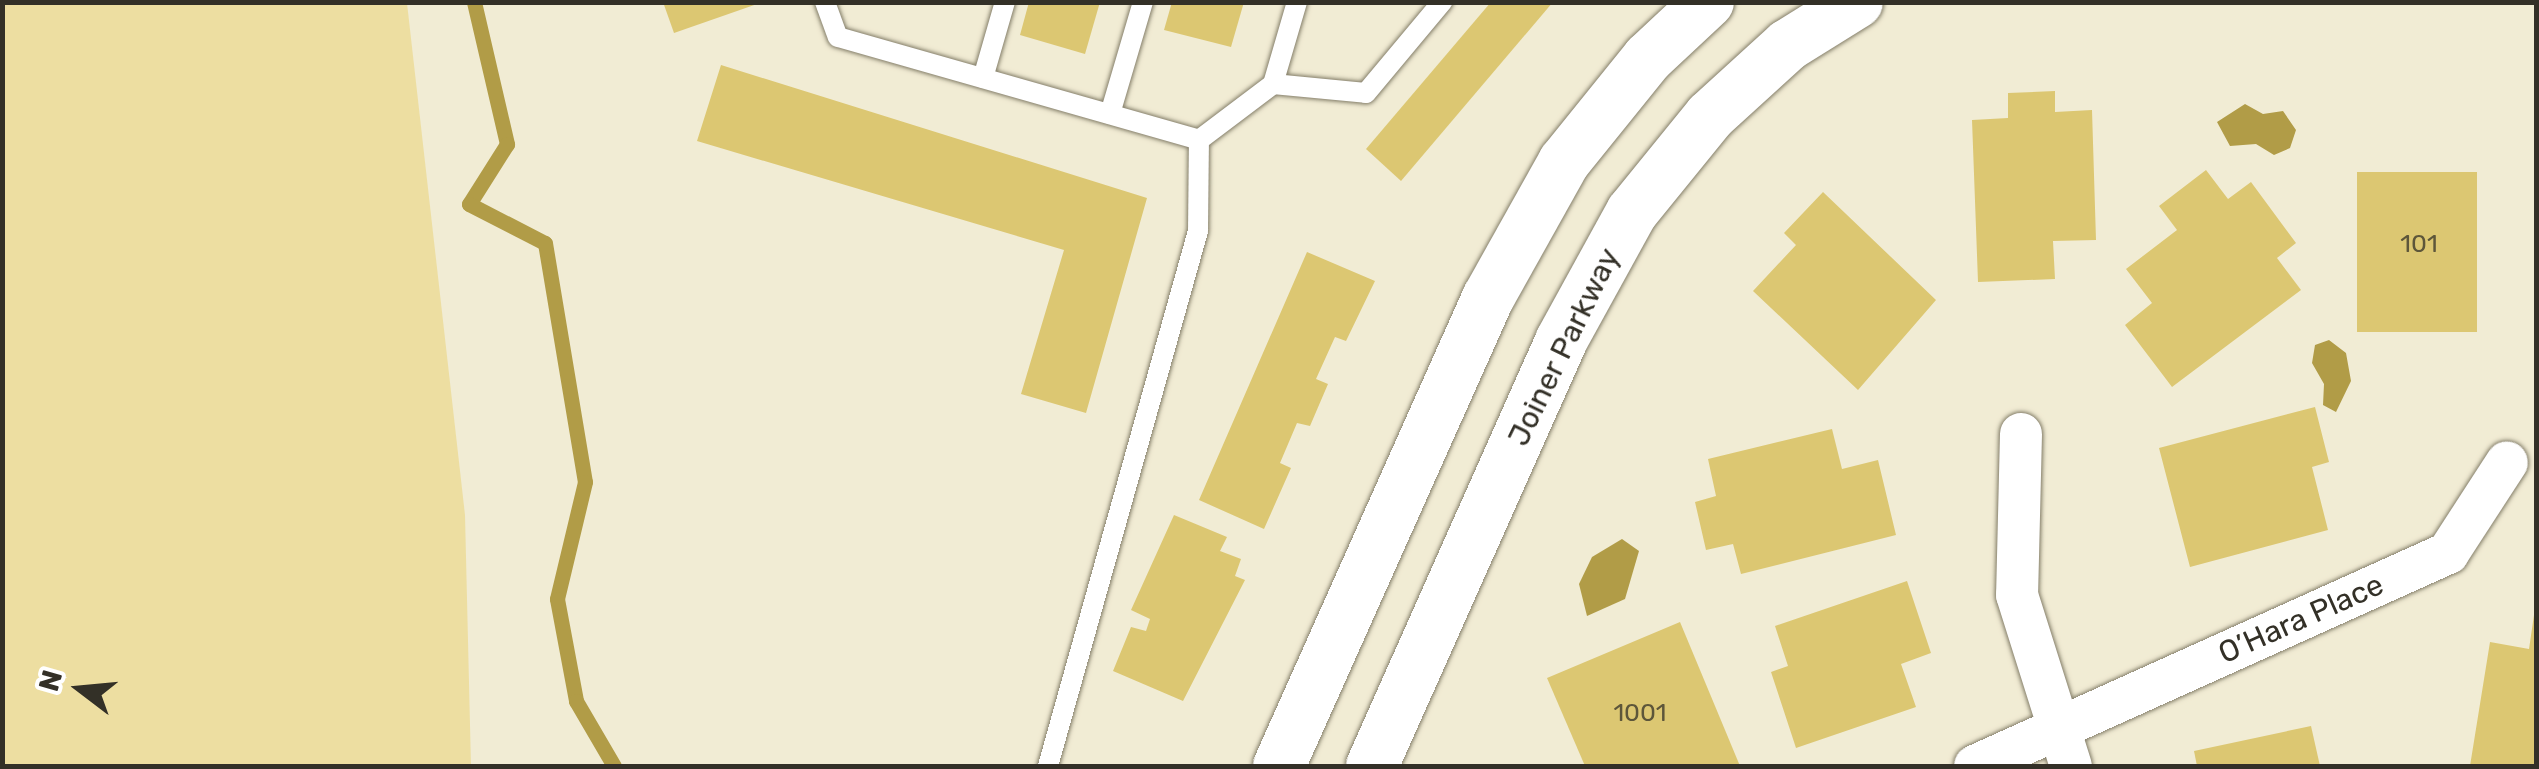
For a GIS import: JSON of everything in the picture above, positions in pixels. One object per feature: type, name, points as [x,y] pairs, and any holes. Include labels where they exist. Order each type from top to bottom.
[{"type":"street","points":[[1279,766],[1488,298],[1564,162],[1648,58],[1708,2]]},
{"type":"street","name":"Joiner Parkway","points":[[1372,766],[1561,341],[1632,212],[1710,116],[1788,45],[1857,2]]},
{"type":"street","points":[[2022,434],[2017,595],[2063,748]]},
{"type":"street","name":"O’Hara Place","points":[[1975,766],[2063,748],[2448,553],[2507,462]]},
{"type":"lane","points":[[824,2],[838,37],[1200,140]]},
{"type":"lane","points":[[984,78],[1006,2]]},
{"type":"lane","points":[[1110,114],[1142,2]]},
{"type":"lane","points":[[1200,140],[1273,84],[1296,2]]},
{"type":"lane","points":[[1273,84],[1366,93],[1442,2]]},
{"type":"lane","points":[[1048,766],[1198,231],[1200,140]]},
{"type":"shaded area","points":[[2,3],[407,3],[465,515],[471,766],[3,766]]},
{"type":"shaded area","points":[[2245,104],[2263,114],[2283,111],[2296,130],[2290,148],[2274,155],[2256,144],[2230,146],[2217,122]]},
{"type":"shaded area","points":[[2329,340],[2346,353],[2351,381],[2336,412],[2323,405],[2324,384],[2312,363],[2315,345]]},
{"type":"shaded area","points":[[1622,539],[1639,551],[1625,599],[1587,616],[1579,584],[1592,557]]},
{"type":"building","points":[[663,2],[760,2],[760,3],[674,33]]},
{"type":"building","points":[[1029,2],[1100,2],[1085,54],[1020,35]]},
{"type":"building","points":[[1172,2],[1244,2],[1231,47],[1164,30]]},
{"type":"building","points":[[1491,2],[1553,2],[1401,181],[1366,149]]},
{"type":"building","points":[[721,65],[1147,198],[1086,413],[1021,394],[1064,250],[697,141]]},
{"type":"building","points":[[2055,91],[2055,112],[2092,110],[2096,240],[2053,241],[2055,279],[1978,282],[1972,120],[2008,118],[2008,93]]},
{"type":"building","points":[[2206,170],[2228,199],[2251,182],[2296,243],[2277,258],[2301,290],[2172,387],[2125,325],[2152,303],[2126,269],[2177,230],[2159,206]]},
{"type":"building","points":[[2357,172],[2477,172],[2477,332],[2357,332]]},
{"type":"building","points":[[1823,192],[1936,300],[1858,390],[1753,291],[1796,245],[1784,233]]},
{"type":"building","points":[[1307,252],[1375,281],[1346,341],[1335,337],[1316,379],[1328,384],[1310,426],[1297,423],[1280,463],[1291,468],[1264,529],[1199,500]]},
{"type":"building","points":[[2315,407],[2329,462],[2312,467],[2328,530],[2190,567],[2159,448]]},
{"type":"building","points":[[1832,429],[1842,469],[1878,460],[1896,535],[1741,574],[1733,544],[1706,550],[1695,502],[1716,496],[1708,459]]},
{"type":"building","points":[[1174,515],[1227,537],[1220,551],[1241,559],[1235,576],[1245,580],[1183,701],[1113,671],[1131,627],[1146,631],[1150,619],[1131,610]]},
{"type":"building","points":[[1907,581],[1931,653],[1901,664],[1916,707],[1796,748],[1771,672],[1788,666],[1775,626]]},
{"type":"building","points":[[2534,615],[2536,766],[2470,766],[2490,642],[2529,649]]},
{"type":"building","points":[[1680,622],[1740,766],[1585,766],[1547,678]]},
{"type":"building","points":[[2311,726],[2320,766],[2197,766],[2194,751]]},
{"type":"waterway","points":[[474,2],[507,144],[469,204],[545,243],[585,482],[557,599],[576,701],[614,766]]}]
